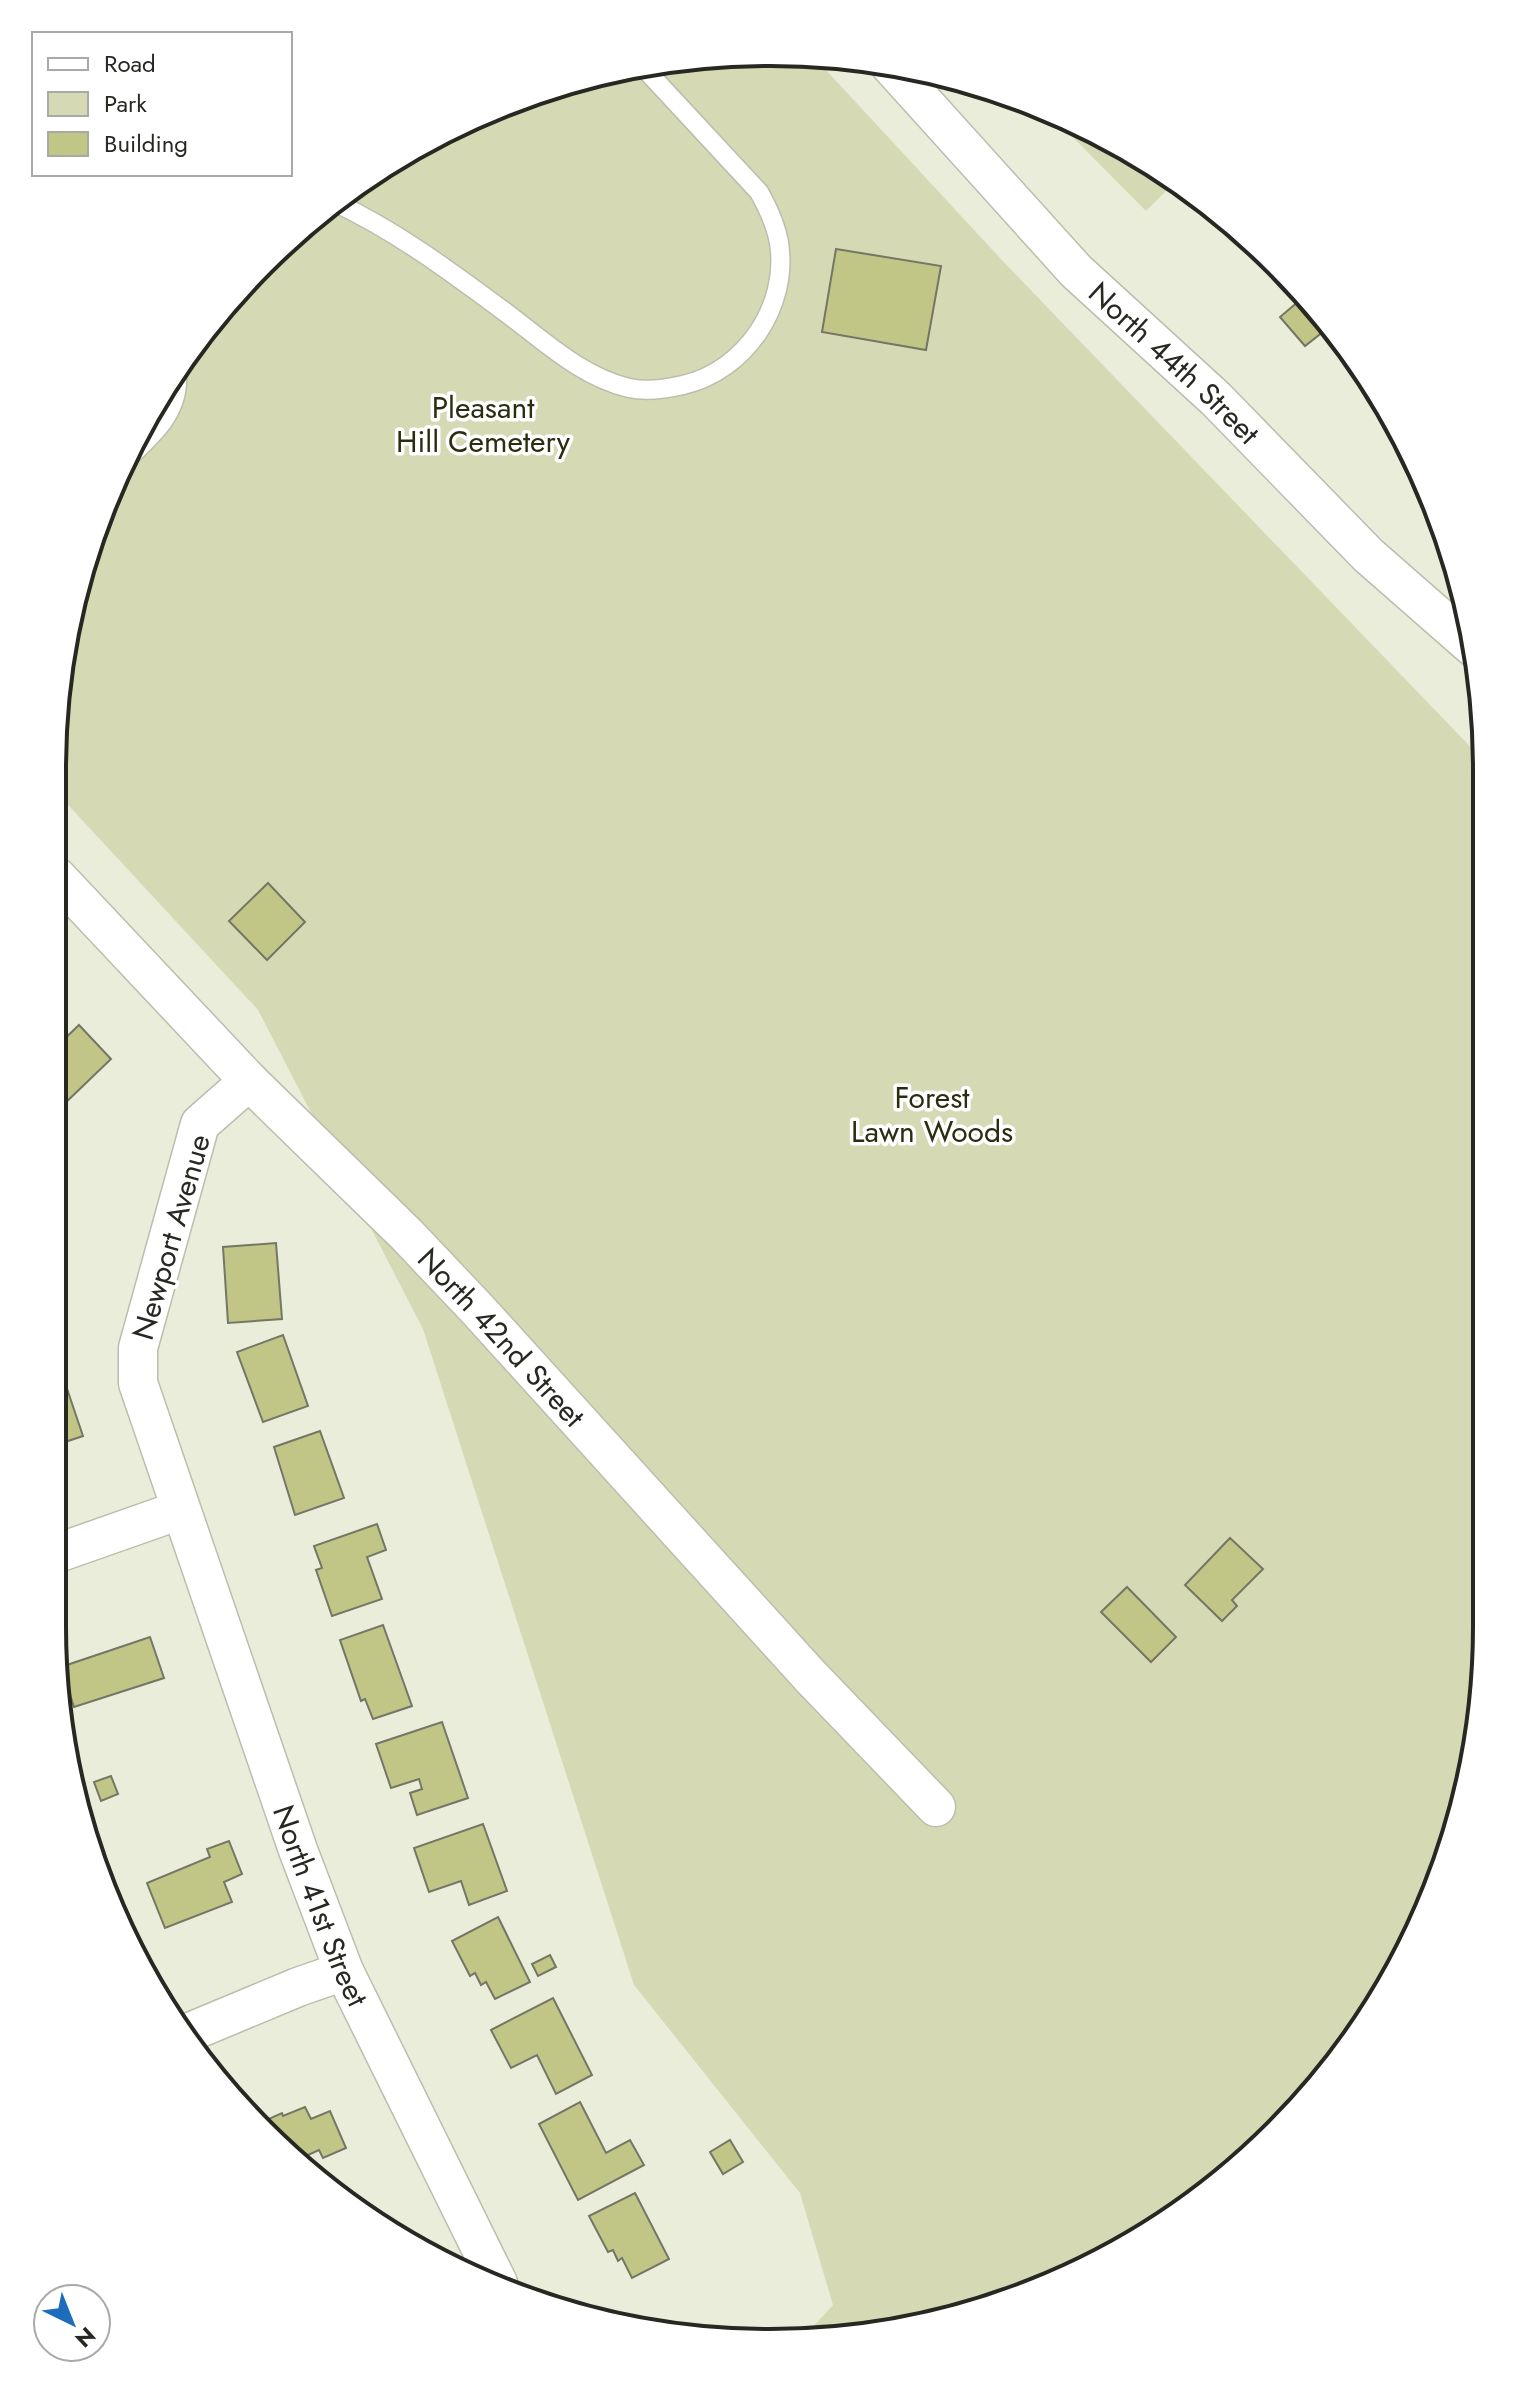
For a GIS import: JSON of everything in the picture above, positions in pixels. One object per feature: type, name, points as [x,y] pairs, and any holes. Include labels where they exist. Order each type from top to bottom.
[{"type":"street","name":"North 44th Street","points":[[903,79],[1076,271],[1216,399],[1368,555],[1460,635]]},
{"type":"street","name":"North 42nd Street","points":[[66,887],[249,1081],[407,1235],[810,1676],[936,1807]]},
{"type":"street","name":"Newport Avenue","points":[[180,1510],[138,1383],[138,1348],[200,1124],[249,1081]]},
{"type":"street","points":[[66,1550],[180,1510]]},
{"type":"street","name":"North 41st Street","points":[[180,1510],[298,1850],[344,1971],[492,2272]]},
{"type":"street","points":[[195,2030],[344,1971]]},
{"type":"lane","points":[[346,208],[438,262],[587,373],[631,389],[664,389],[697,382],[741,354],[758,333],[771,310],[780,271],[779,243],[769,210],[759,192],[652,77]]},
{"type":"lane","points":[[150,436],[162,425],[174,396]]},
{"type":"green space","name":"Forest Lawn Woods","points":[[723,68],[825,69],[1000,258],[1472,749],[1473,1626],[1467,1717],[1459,1763],[1436,1852],[1400,1937],[1379,1977],[1328,2054],[1298,2089],[1267,2123],[1198,2184],[1121,2235],[1081,2256],[996,2292],[907,2315],[813,2327],[833,2305],[800,2193],[634,1985],[423,1329],[258,1010],[66,803],[68,723],[80,632],[103,543],[120,500],[160,418],[211,341],[272,272],[341,211],[418,160],[500,120],[543,103],[632,80]]},
{"type":"green space","points":[[1070,134],[1121,160],[1167,190],[1146,211]]},
{"type":"building","points":[[836,249],[941,266],[926,350],[822,332]]},
{"type":"building","points":[[1296,304],[1321,333],[1305,346],[1280,317]]},
{"type":"building","points":[[268,883],[305,922],[267,960],[229,921]]},
{"type":"building","points":[[79,1025],[111,1059],[66,1102],[66,1037]]},
{"type":"building","points":[[276,1243],[282,1319],[228,1323],[223,1247]]},
{"type":"building","points":[[283,1335],[308,1406],[263,1422],[237,1352]]},
{"type":"building","points":[[66,1386],[83,1436],[66,1442]]},
{"type":"building","points":[[320,1431],[344,1498],[295,1515],[274,1447]]},
{"type":"building","points":[[377,1524],[386,1550],[367,1557],[382,1599],[332,1616],[316,1570],[322,1568],[314,1546]]},
{"type":"building","points":[[1230,1538],[1263,1569],[1232,1600],[1237,1606],[1222,1621],[1185,1585]]},
{"type":"building","points":[[1127,1587],[1176,1637],[1151,1662],[1101,1612]]},
{"type":"building","points":[[383,1625],[412,1706],[373,1719],[365,1699],[361,1701],[340,1640]]},
{"type":"building","points":[[150,1637],[164,1678],[74,1707],[68,1665]]},
{"type":"building","points":[[442,1722],[468,1798],[417,1815],[410,1793],[422,1789],[419,1779],[391,1788],[376,1744]]},
{"type":"building","points":[[111,1776],[118,1794],[101,1801],[94,1782]]},
{"type":"building","points":[[483,1824],[507,1891],[469,1905],[461,1881],[429,1892],[414,1848]]},
{"type":"building","points":[[229,1841],[242,1874],[224,1882],[232,1902],[165,1928],[147,1883],[210,1857],[207,1849]]},
{"type":"building","points":[[498,1917],[530,1982],[495,1999],[486,1982],[481,1985],[475,1973],[470,1976],[452,1941]]},
{"type":"building","points":[[550,1955],[556,1967],[538,1976],[532,1964]]},
{"type":"building","points":[[553,1998],[592,2075],[556,2094],[537,2055],[511,2068],[491,2030]]},
{"type":"building","points":[[580,2102],[606,2153],[630,2140],[644,2165],[578,2200],[539,2124]]},
{"type":"building","points":[[305,2107],[311,2119],[330,2111],[346,2148],[323,2158],[319,2150],[307,2155],[268,2119],[282,2113],[283,2116]]},
{"type":"building","points":[[730,2140],[743,2162],[723,2174],[710,2152]]},
{"type":"building","points":[[635,2193],[669,2259],[632,2278],[622,2258],[618,2261],[613,2250],[608,2252],[589,2216]]},
{"type":"park label","name":"Pleasant Hill Cemetery","points":[[483,424]]}]
